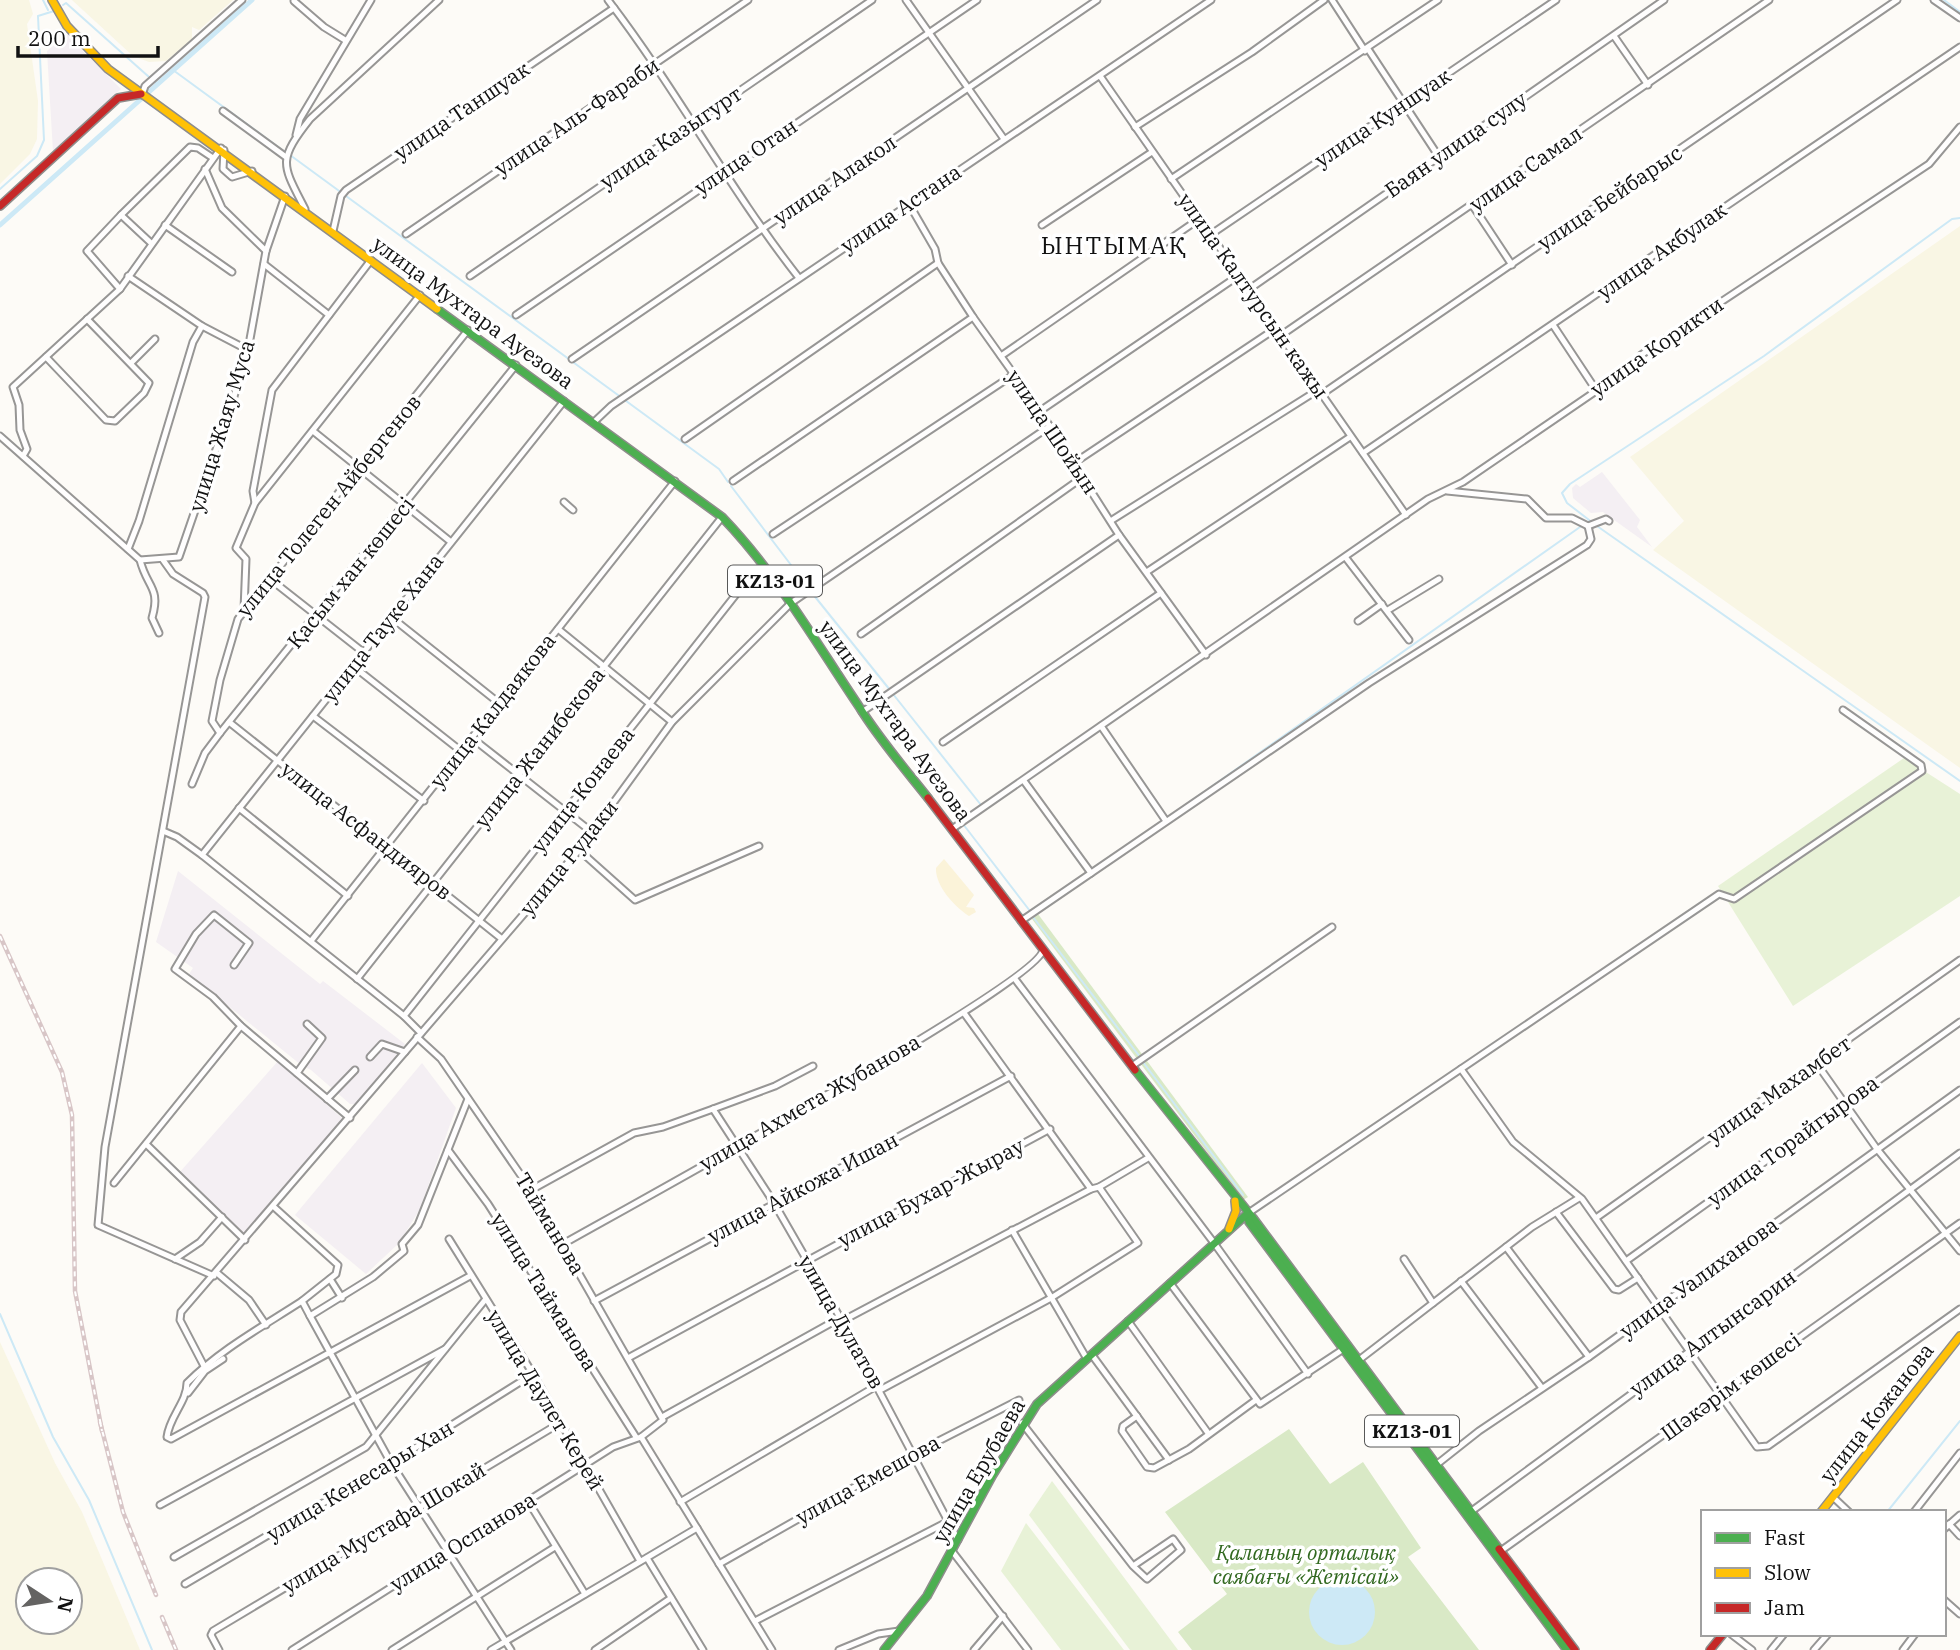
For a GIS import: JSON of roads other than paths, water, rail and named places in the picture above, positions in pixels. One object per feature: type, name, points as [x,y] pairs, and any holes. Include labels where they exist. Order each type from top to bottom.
[{"type":"main road","name":"KZ13-01","points":[[52,0],[61,18],[92,54],[142,95]]},
{"type":"main road","points":[[0,206],[118,98],[127,94],[142,95]]},
{"type":"main road","name":"улица Мухтара Ауезова","points":[[142,95],[223,149],[722,517],[791,603],[862,712],[1021,921],[1043,946],[1346,1347]]},
{"type":"main road","points":[[1229,1229],[1236,1211],[1235,1198]]},
{"type":"main road","name":"улица Мухтара Ауезова","points":[[1247,1214],[1254,1228],[1357,1361],[1567,1650]]},
{"type":"main road","name":"улица Ерубаева","points":[[884,1650],[927,1596],[1023,1423],[1037,1404],[1247,1214]]},
{"type":"main road","points":[[1229,1229],[1242,1226],[1254,1228]]},
{"type":"main road","name":"улица Кожанова","points":[[1823,1510],[1960,1336]]},
{"type":"main road","name":"улица Мухтара Ауезова","points":[[1469,1513],[1502,1550],[1575,1650]]},
{"type":"main road","points":[[1710,1650],[1721,1636]]},
{"type":"street","points":[[142,95],[145,86],[242,0]]},
{"type":"street","points":[[307,212],[285,169],[287,155],[306,109],[371,0]]},
{"type":"street","points":[[296,137],[314,116],[439,0]]},
{"type":"street","points":[[608,0],[694,122],[761,229],[799,278]]},
{"type":"street","name":"улица Аль-Фараби","points":[[406,234],[748,0]]},
{"type":"street","name":"улица Казыгурт","points":[[470,276],[872,0]]},
{"type":"street","points":[[906,0],[1003,139]]},
{"type":"street","name":"улица Отан","points":[[516,315],[977,0]]},
{"type":"street","name":"улица Алакол","points":[[572,359],[968,91],[1097,0]]},
{"type":"street","name":"улица Астана","points":[[593,422],[622,398],[1212,0]]},
{"type":"street","points":[[1135,127],[1252,52],[1324,0]]},
{"type":"street","points":[[1332,0],[1439,157]]},
{"type":"street","points":[[1171,179],[1438,0]]},
{"type":"street","name":"улица Куншуак","points":[[1210,235],[1556,0]]},
{"type":"street","name":"Баян улица сулу","points":[[1248,290],[1664,0]]},
{"type":"street","name":"улица Самал","points":[[1280,336],[1473,206],[1769,0]]},
{"type":"street","name":"улица Бейбарыс","points":[[1320,392],[1511,265],[1897,0]]},
{"type":"street","points":[[1934,0],[1960,18]]},
{"type":"street","points":[[294,1],[324,27],[345,40]]},
{"type":"street","name":"улица Таншуак","points":[[333,231],[343,194],[614,8]]},
{"type":"street","points":[[1615,36],[1648,85]]},
{"type":"street","name":"улица Акбулак","points":[[1363,453],[1959,51]]},
{"type":"street","name":"улица Калтурсын кажы","points":[[1100,76],[1406,515]]},
{"type":"street","points":[[306,109],[314,116]]},
{"type":"street","points":[[223,110],[287,155]]},
{"type":"street","name":"улица Корикти","points":[[952,829],[1428,499],[1447,491],[1596,390],[1641,355],[1929,164],[1960,127]]},
{"type":"street","points":[[120,289],[87,251],[190,146],[213,158]]},
{"type":"street","points":[[23,456],[27,449],[20,430],[19,405],[13,387],[120,289],[213,158],[223,149]]},
{"type":"street","points":[[223,149],[223,169],[232,177],[252,171]]},
{"type":"street","points":[[1042,225],[1152,152]]},
{"type":"street","points":[[205,169],[222,208],[266,251]]},
{"type":"street","name":"улица Жаяу Муса","points":[[163,560],[176,559],[184,547],[248,350],[266,251],[285,196]]},
{"type":"street","name":"улица Шойын","points":[[909,204],[935,249],[938,263],[973,317],[1040,411],[1112,520],[1119,535],[1148,571],[1206,655]]},
{"type":"street","points":[[1473,206],[1511,265]]},
{"type":"street","points":[[121,215],[151,243]]},
{"type":"street","points":[[1000,356],[1199,219]]},
{"type":"street","points":[[165,225],[232,272]]},
{"type":"street","points":[[255,503],[253,491],[269,398],[371,260]]},
{"type":"street","points":[[685,439],[938,263]]},
{"type":"street","points":[[264,264],[329,315]]},
{"type":"street","points":[[128,276],[202,326],[248,350]]},
{"type":"street","points":[[1040,411],[1238,276]]},
{"type":"street","points":[[244,610],[246,559],[236,545],[255,503],[420,295]]},
{"type":"street","points":[[733,481],[973,317]]},
{"type":"street","points":[[46,357],[106,421],[115,421],[145,393],[149,383],[87,319]]},
{"type":"street","points":[[128,549],[193,342],[202,326]]},
{"type":"street","points":[[1553,326],[1596,390]]},
{"type":"street","points":[[1074,463],[1275,328]]},
{"type":"street","name":"улица Толеген Айбергенов","points":[[220,733],[212,721],[214,703],[235,625],[244,610],[468,330]]},
{"type":"street","points":[[131,363],[155,340]]},
{"type":"street","name":"Қасым хан көшесі","points":[[192,784],[205,753],[220,733],[317,616],[516,365]]},
{"type":"street","points":[[773,534],[1013,375]]},
{"type":"street","points":[[1112,520],[1320,392]]},
{"type":"street","name":"улица Тауке Хана","points":[[202,855],[564,401]]},
{"type":"street","name":"улица Рудаки","points":[[204,1366],[179,1316],[579,850],[673,722],[791,603],[1050,426]]},
{"type":"street","points":[[313,430],[451,541]]},
{"type":"street","points":[[0,436],[140,561],[155,592],[156,607],[152,618],[159,633]]},
{"type":"street","points":[[1148,571],[1350,437]]},
{"type":"street","points":[[861,635],[1083,477]]},
{"type":"street","name":"улица Калдаякова","points":[[312,941],[675,481]]},
{"type":"street","points":[[1447,491],[1527,499],[1546,517],[1572,518],[1591,524],[1608,520]]},
{"type":"street","points":[[564,502],[573,510]]},
{"type":"street","name":"улица Жанибекова","points":[[357,979],[722,517]]},
{"type":"street","points":[[1021,921],[1369,683],[1587,545],[1591,524]]},
{"type":"street","points":[[862,712],[1119,535]]},
{"type":"street","points":[[1346,558],[1409,640]]},
{"type":"street","points":[[140,561],[163,560],[173,574],[205,597],[105,1147],[98,1225],[215,1275],[249,1300],[266,1325]]},
{"type":"street","name":"улица Конаева","points":[[404,1016],[745,583],[764,566]]},
{"type":"street","points":[[270,579],[363,652]]},
{"type":"street","points":[[1388,610],[1439,579]]},
{"type":"street","points":[[943,742],[1161,593]]},
{"type":"street","points":[[1358,621],[1382,604]]},
{"type":"street","points":[[391,617],[499,703]]},
{"type":"street","points":[[558,629],[673,722]]},
{"type":"street","points":[[353,666],[461,751]]},
{"type":"street","points":[[1247,1214],[1719,894],[1736,898],[1923,771],[1921,765],[1843,710]]},
{"type":"street","points":[[313,716],[424,801]]},
{"type":"street","name":"улица Асфандияров","points":[[229,722],[502,939]]},
{"type":"street","points":[[1101,726],[1166,821]]},
{"type":"street","points":[[472,738],[593,833]]},
{"type":"street","points":[[1024,780],[1090,872]]},
{"type":"street","points":[[239,808],[348,896]]},
{"type":"street","name":"Тайманова","points":[[163,831],[177,837],[202,855],[404,1016],[441,1059],[531,1190],[663,1419]]},
{"type":"street","points":[[579,850],[635,900],[760,846]]},
{"type":"street","points":[[234,965],[249,943],[214,915],[195,934],[175,965],[176,971],[213,997],[241,1026],[350,1118]]},
{"type":"street","points":[[1132,1066],[1332,928]]},
{"type":"street","name":"улица Ахмета Жубанова","points":[[563,1244],[964,1013],[1035,963],[1043,954],[1043,946]]},
{"type":"street","name":"улица Махамбет","points":[[1596,1218],[1960,960]]},
{"type":"street","points":[[1015,979],[1214,1243],[1308,1374]]},
{"type":"street","points":[[964,1013],[1051,1129],[1091,1189]]},
{"type":"street","name":"улица Торайгырова","points":[[1626,1261],[1960,1022]]},
{"type":"street","points":[[297,1073],[322,1038],[307,1024]]},
{"type":"street","points":[[114,1183],[241,1026]]},
{"type":"street","points":[[370,1057],[382,1044],[405,1052]]},
{"type":"street","points":[[1816,1064],[1877,1149],[1960,1251]]},
{"type":"street","points":[[531,1190],[634,1133],[663,1128],[713,1110],[775,1086],[813,1066]]},
{"type":"street","points":[[1461,1069],[1513,1142],[1578,1198],[1596,1218],[1757,1447],[1764,1448],[1960,1309]]},
{"type":"street","points":[[327,1099],[355,1070]]},
{"type":"street","name":"улица Айкожа Ишан","points":[[594,1301],[1011,1076]]},
{"type":"street","name":"улица Уалиханова","points":[[1434,1466],[1960,1090]]},
{"type":"street","points":[[310,1316],[342,1298],[404,1251],[402,1244],[418,1225],[468,1099]]},
{"type":"street","name":"улица Дулатов","points":[[713,1110],[774,1203],[841,1319],[958,1540]]},
{"type":"street","name":"улица Бухар-Жырау","points":[[628,1358],[1051,1129]]},
{"type":"street","points":[[146,1143],[245,1240]]},
{"type":"street","name":"улица Тайманова","points":[[447,1150],[488,1204],[772,1650]]},
{"type":"street","name":"улица Алтынсарин","points":[[1469,1513],[1960,1153]]},
{"type":"street","points":[[663,1419],[841,1319],[1099,1187],[1148,1158]]},
{"type":"street","points":[[680,1502],[879,1388],[1051,1298],[1137,1246],[1099,1187]]},
{"type":"street","points":[[1357,1361],[1506,1247],[1578,1198]]},
{"type":"street","points":[[187,1393],[187,1383],[204,1366],[302,1301],[338,1270],[336,1261],[274,1207]]},
{"type":"street","points":[[1556,1212],[1614,1289],[1619,1290],[1638,1278]]},
{"type":"street","points":[[175,1260],[200,1242],[222,1217]]},
{"type":"street","name":"Шәкәрім көшесі","points":[[1502,1550],[1960,1223]]},
{"type":"street","points":[[1012,1230],[1051,1298],[1090,1357],[1169,1460]]},
{"type":"street","name":"улица Даулет Керей","points":[[449,1239],[533,1374],[640,1561]]},
{"type":"street","points":[[1506,1247],[1589,1357]]},
{"type":"street","points":[[1404,1259],[1433,1303]]},
{"type":"street","points":[[223,1359],[205,1371],[187,1393],[169,1425],[167,1437],[173,1438],[470,1276]]},
{"type":"street","points":[[330,1279],[342,1298]]},
{"type":"street","points":[[1461,1281],[1542,1388]]},
{"type":"street","points":[[1170,1283],[1256,1400],[1262,1404],[1346,1347]]},
{"type":"street","points":[[174,1557],[366,1447],[485,1300]]},
{"type":"street","points":[[302,1301],[352,1398],[511,1650]]},
{"type":"street","points":[[1128,1321],[1208,1433]]},
{"type":"street","points":[[160,1505],[448,1348]]},
{"type":"street","name":"улица Кенесары Хан","points":[[186,1584],[391,1463],[533,1374]]},
{"type":"street","name":"улица Емешова","points":[[719,1564],[911,1455],[1019,1400]]},
{"type":"street","points":[[1137,1416],[1123,1426],[1122,1431],[1147,1467],[1156,1468],[1256,1400]]},
{"type":"street","name":"улица Оспанова","points":[[292,1650],[663,1419]]},
{"type":"street","name":"улица Мустафа Шокай","points":[[219,1650],[211,1635],[560,1423]]},
{"type":"street","points":[[1023,1423],[1133,1566],[1147,1579],[1181,1550],[1173,1539],[1133,1566]]},
{"type":"street","points":[[1915,1510],[1960,1453]]},
{"type":"street","points":[[1833,1497],[1847,1510]]},
{"type":"street","points":[[528,1502],[585,1594]]},
{"type":"street","points":[[1960,1515],[1947,1526],[1960,1536]]},
{"type":"street","points":[[755,1621],[947,1522]]},
{"type":"street","points":[[491,1650],[696,1528]]},
{"type":"street","points":[[392,1650],[555,1547]]},
{"type":"street","points":[[952,1551],[1028,1650]]},
{"type":"street","points":[[647,1558],[702,1648],[694,1650]]},
{"type":"street","points":[[595,1650],[671,1598]]},
{"type":"street","points":[[1946,1602],[1960,1614]]},
{"type":"street","points":[[974,1650],[1003,1616]]},
{"type":"street","points":[[839,1650],[878,1634],[901,1630]]},
{"type":"street","points":[[1734,1636],[1752,1650]]},
{"type":"street","points":[[1771,1650],[1782,1636]]},
{"type":"street","points":[[1814,1650],[1826,1636]]},
{"type":"water","points":[[1335,1579],[1349,1579],[1361,1584],[1370,1593],[1375,1612],[1373,1625],[1366,1636],[1349,1645],[1335,1645],[1323,1640],[1314,1631],[1309,1619],[1309,1605],[1314,1593],[1323,1584]]},
{"type":"waterway","points":[[43,0],[48,10]]},
{"type":"waterway","points":[[0,225],[252,0]]},
{"type":"waterway","points":[[1944,0],[1960,12]]},
{"type":"waterway","points":[[63,5],[66,3],[149,77]]},
{"type":"waterway","points":[[0,189],[37,156],[44,140],[38,16],[54,11]]},
{"type":"waterway","points":[[173,70],[285,152]]},
{"type":"waterway","points":[[290,155],[719,469],[728,482]]},
{"type":"waterway","points":[[1593,523],[1567,503],[1562,493],[1570,484],[1764,356],[1952,219],[1960,218]]},
{"type":"waterway","points":[[731,486],[807,586]]},
{"type":"waterway","points":[[1597,526],[1960,781]]},
{"type":"waterway","points":[[1167,818],[1580,527]]},
{"type":"waterway","points":[[812,593],[890,690]]},
{"type":"waterway","points":[[893,694],[981,805],[967,815]]},
{"type":"waterway","points":[[1137,839],[1163,820]]},
{"type":"waterway","points":[[963,824],[1030,911]]},
{"type":"waterway","points":[[1033,917],[1140,1057]]},
{"type":"waterway","points":[[1143,1062],[1243,1195]]},
{"type":"waterway","points":[[0,1314],[53,1437],[89,1500],[152,1650]]},
{"type":"waterway","points":[[1889,1510],[1960,1421]]},
{"type":"waterway","points":[[1775,1650],[1786,1636]]},
{"type":"railway","points":[[0,936],[62,1072],[72,1115],[75,1291],[102,1431]]},
{"type":"railway","points":[[100,1422],[123,1512],[156,1595]]},
{"type":"railway","points":[[162,1617],[176,1650]]},
{"type":"district","name":"ЫНТЫМАҚ","points":[[1114,246]]},
{"type":"park label","name":"Қаланың орталық саябағы «Жетісай»","points":[[1306,1565]]}]
